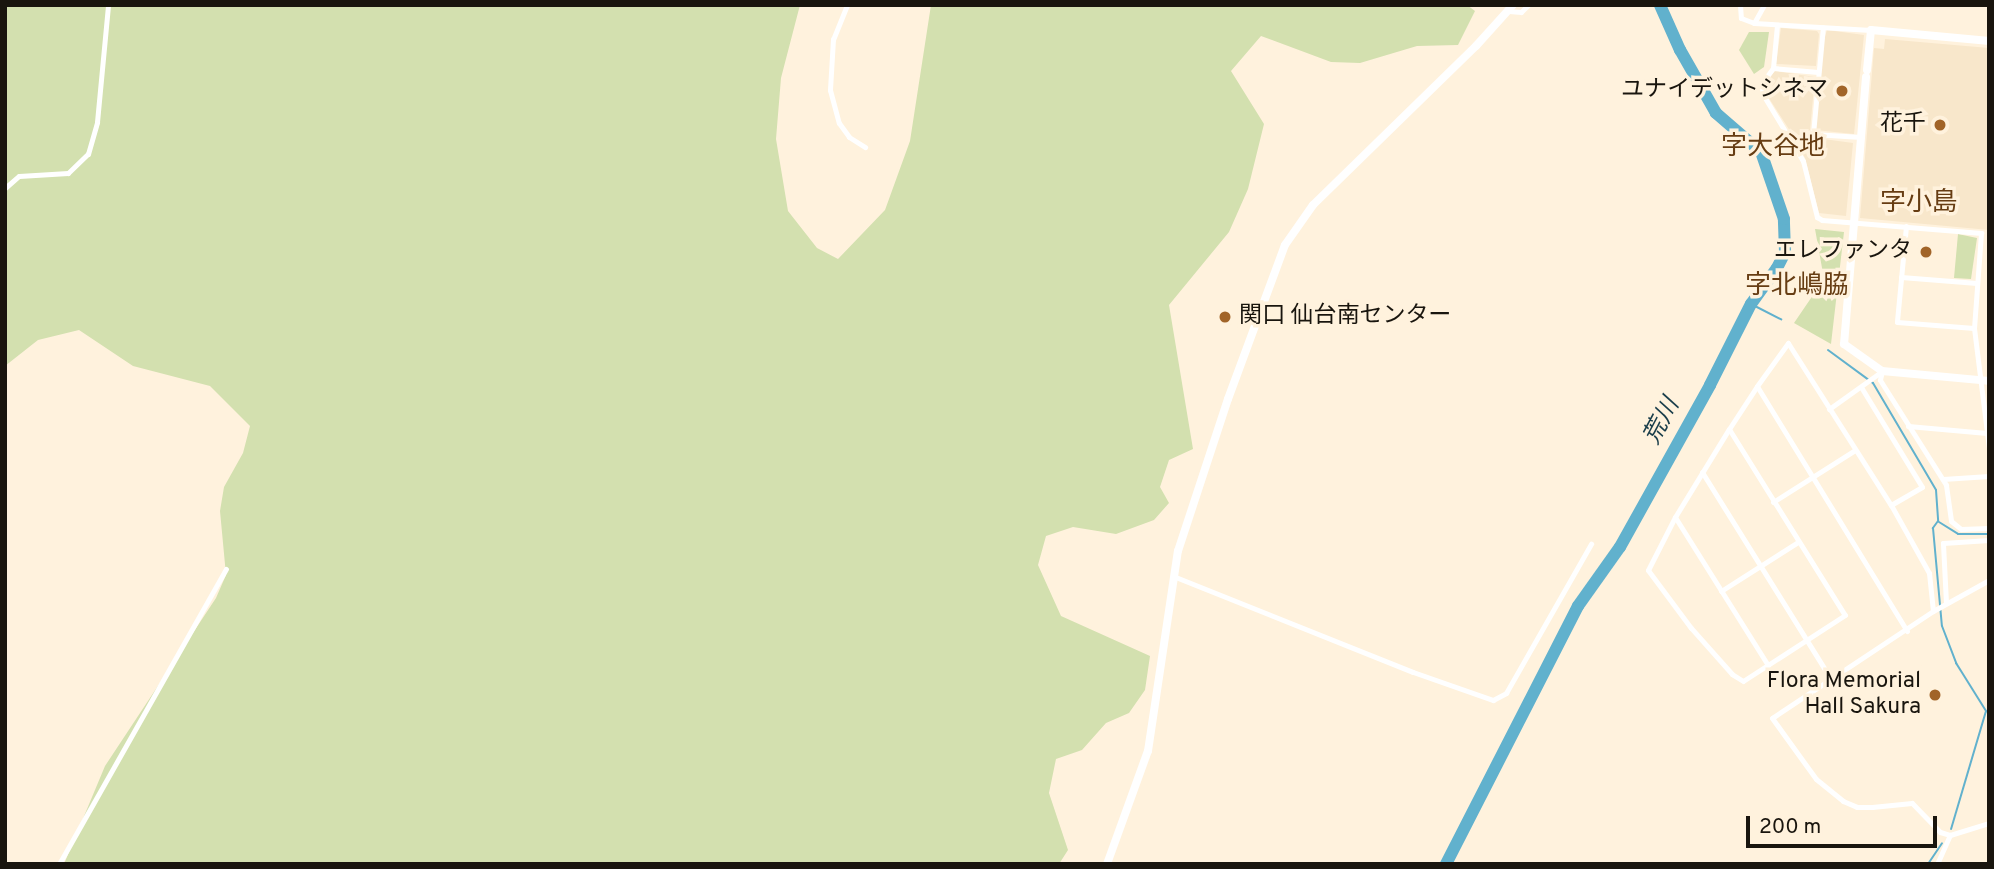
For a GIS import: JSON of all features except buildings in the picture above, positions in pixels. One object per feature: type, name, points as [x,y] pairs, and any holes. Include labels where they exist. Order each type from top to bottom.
[{"type":"street","points":[[5,188],[19,176],[68,173],[88,154],[97,122],[108,5]]},
{"type":"street","points":[[847,5],[833,39],[830,90],[839,123],[849,137],[865,147]]},
{"type":"street","points":[[1107,864],[1148,751],[1178,551],[1228,399],[1278,260],[1293,231],[1314,205],[1511,8],[1521,12],[1528,5]]},
{"type":"street","points":[[1741,5],[1741,18],[1754,23],[1989,41]]},
{"type":"street","points":[[1754,23],[1764,5]]},
{"type":"street","points":[[1777,25],[1773,68],[1763,82],[1762,93],[1806,170],[1817,217],[1981,233],[1974,328],[1985,381],[1989,449]]},
{"type":"street","points":[[1814,134],[1822,27]]},
{"type":"street","points":[[1871,30],[1844,344],[1878,374],[1943,479],[1951,521],[1961,528],[1989,528]]},
{"type":"street","points":[[1773,68],[1818,72]]},
{"type":"street","points":[[1794,147],[1814,134],[1861,137]]},
{"type":"street","points":[[1906,226],[1897,322],[1974,328]]},
{"type":"street","points":[[1901,277],[1977,283]]},
{"type":"street","points":[[1728,429],[1845,615],[1743,681],[1732,674],[1691,628],[1648,570],[1675,517],[1728,429],[1788,343],[1891,505],[1929,573],[1934,610]]},
{"type":"street","points":[[1829,409],[1878,374],[1985,381]]},
{"type":"street","points":[[1757,386],[1907,631]]},
{"type":"street","points":[[1861,387],[1922,487],[1891,505]]},
{"type":"street","points":[[1908,426],[1987,433]]},
{"type":"street","points":[[1773,502],[1855,450]]},
{"type":"street","points":[[1702,472],[1832,680]]},
{"type":"street","points":[[1943,479],[1989,477]]},
{"type":"street","points":[[1675,517],[1768,666]]},
{"type":"street","points":[[1945,604],[1943,544],[1989,540]]},
{"type":"street","points":[[1721,591],[1798,542]]},
{"type":"street","points":[[1173,576],[1413,672],[1493,700],[1506,693],[1591,544]]},
{"type":"street","points":[[59,864],[226,569]]},
{"type":"street","points":[[1989,580],[1934,610],[1907,631],[1772,718],[1816,779],[1843,801],[1857,807],[1912,803],[1940,832],[1950,835],[1989,823]]},
{"type":"street","points":[[1937,864],[1950,835]]},
{"type":"shaded area","points":[[1781,28],[1817,31],[1816,66],[1776,64]]},
{"type":"shaded area","points":[[1827,30],[1864,35],[1854,134],[1815,130],[1823,43]]},
{"type":"shaded area","points":[[1885,39],[1989,48],[1989,230],[1860,218],[1874,48],[1884,49]]},
{"type":"shaded area","points":[[1775,71],[1815,77],[1810,130],[1796,140],[1765,92],[1766,81]]},
{"type":"shaded area","points":[[1816,138],[1853,143],[1846,216],[1819,213],[1805,158],[1799,147]]},
{"type":"green space","points":[[5,5],[800,5],[781,78],[776,139],[788,211],[817,248],[838,259],[885,210],[910,141],[931,5],[1467,5],[1475,11],[1458,45],[1417,46],[1360,63],[1331,62],[1261,36],[1231,71],[1264,124],[1248,189],[1229,232],[1169,305],[1193,449],[1169,460],[1160,487],[1169,503],[1154,520],[1116,534],[1073,527],[1046,536],[1038,565],[1061,616],[1150,656],[1145,690],[1129,713],[1106,723],[1082,750],[1056,759],[1049,793],[1068,850],[1059,864],[64,864],[105,766],[216,598],[226,575],[220,511],[224,487],[243,453],[250,426],[210,386],[133,366],[79,330],[38,340],[5,366]]},
{"type":"green space","points":[[1749,32],[1769,32],[1764,67],[1754,74],[1739,50]]},
{"type":"green space","points":[[1815,229],[1844,232],[1831,344],[1794,323],[1824,279]]},
{"type":"green space","points":[[1958,234],[1977,238],[1971,279],[1954,278]]},
{"type":"waterway","name":"荒川","points":[[1446,864],[1578,606],[1620,547],[1710,385],[1751,304],[1785,252],[1784,219],[1761,152],[1716,113],[1680,50],[1660,5]]},
{"type":"waterway","points":[[1751,304],[1781,319]]},
{"type":"waterway","points":[[1828,350],[1873,383],[1936,490],[1938,521],[1933,528],[1942,626],[1956,663],[1986,711],[1951,829]]},
{"type":"waterway","points":[[1939,522],[1958,534],[1989,534]]},
{"type":"waterway","points":[[1928,864],[1942,843]]},
{"type":"place","name":"ユナイデットシネマ","points":[[1842,91]]},
{"type":"place","name":"花千","points":[[1940,125]]},
{"type":"place","name":"エレファンタ","points":[[1926,252]]},
{"type":"place","name":"関口 仙台南センター","points":[[1225,317]]},
{"type":"place","name":"Flora Memorial Hall Sakura","points":[[1935,695]]},
{"type":"district","name":"字大谷地","points":[[1773,148]]},
{"type":"district","name":"字小島","points":[[1919,204]]},
{"type":"district","name":"字北嶋脇","points":[[1797,287]]}]
